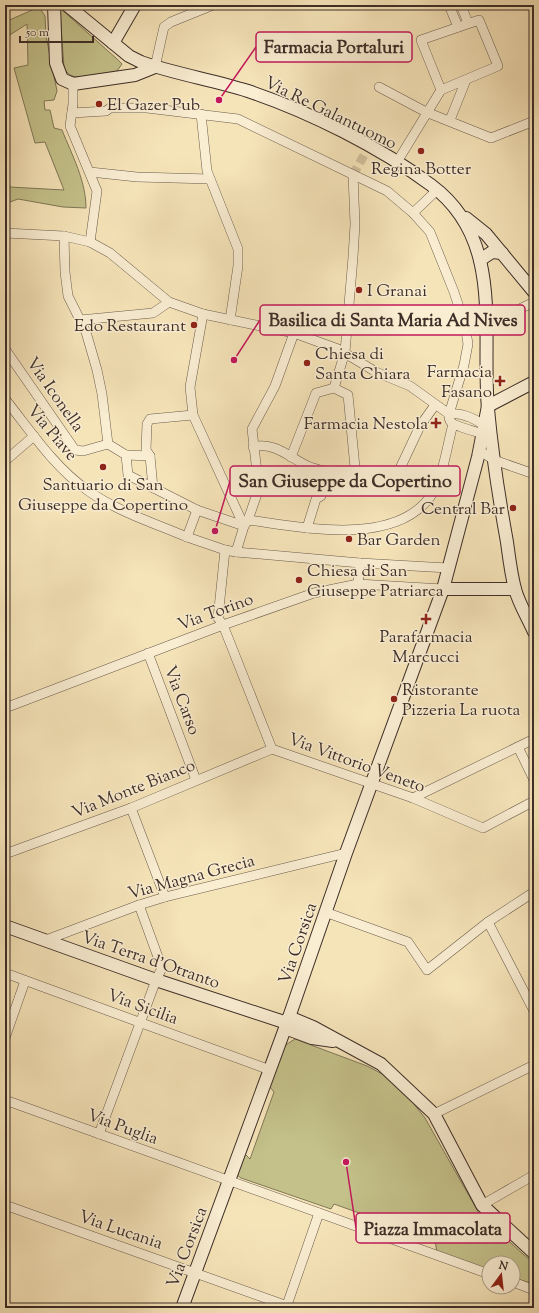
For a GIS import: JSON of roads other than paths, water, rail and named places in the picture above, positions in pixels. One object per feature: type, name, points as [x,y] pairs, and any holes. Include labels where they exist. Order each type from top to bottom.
[{"type":"street","points":[[54,5],[56,63],[62,79],[72,84],[135,75],[155,67],[164,27],[172,22],[213,5]]},
{"type":"street","name":"Via Re Galantuomo","points":[[66,5],[135,59],[155,67],[246,91],[275,101],[346,134],[397,162],[437,190],[463,216],[473,236],[480,260],[488,324],[488,406],[486,431],[476,464]]},
{"type":"street","points":[[114,44],[135,5]]},
{"type":"street","points":[[449,5],[458,27]]},
{"type":"street","points":[[461,5],[468,23]]},
{"type":"street","points":[[397,162],[426,112],[441,90],[498,66],[479,20],[421,40],[441,90]]},
{"type":"street","points":[[135,59],[135,75]]},
{"type":"street","points":[[450,120],[466,80]]},
{"type":"street","points":[[72,84],[72,113],[70,126],[97,191],[90,242]]},
{"type":"street","points":[[379,87],[426,112],[450,120],[492,138],[534,121]]},
{"type":"street","points":[[72,113],[106,111],[110,108],[147,108],[238,119],[387,191],[413,213],[430,232],[454,292],[465,325],[468,344],[449,414],[450,420],[453,424],[486,431]]},
{"type":"street","points":[[201,114],[204,151],[210,179],[238,249],[238,266],[230,320]]},
{"type":"street","points":[[90,172],[153,178],[210,179]]},
{"type":"street","points":[[334,388],[345,352],[355,224],[353,175]]},
{"type":"street","points":[[413,213],[437,190]]},
{"type":"street","points":[[463,216],[486,234],[534,292]]},
{"type":"street","points":[[5,234],[64,236],[90,242],[110,253],[169,302],[203,314],[294,333],[345,352],[376,372],[410,386],[449,414],[464,414],[486,431],[494,464],[515,589],[534,632]]},
{"type":"street","points":[[64,236],[65,272],[68,296],[77,318],[80,320],[86,332],[97,370],[102,394],[108,444],[126,455],[150,456]]},
{"type":"street","points":[[480,260],[492,252],[502,253]]},
{"type":"street","points":[[80,320],[153,313],[169,302]]},
{"type":"street","points":[[488,324],[534,302]]},
{"type":"street","points":[[203,314],[190,387],[192,416],[246,523]]},
{"type":"street","points":[[236,552],[258,491],[258,481],[252,442],[252,429],[274,386],[294,333]]},
{"type":"street","name":"Via Iconella","points":[[5,349],[75,450],[83,451],[108,444]]},
{"type":"street","points":[[488,406],[534,382]]},
{"type":"street","points":[[252,442],[277,448],[291,457],[309,466],[356,478],[348,395],[334,388],[316,393],[291,457]]},
{"type":"street","name":"Via Piave","points":[[5,399],[34,436],[67,474],[87,491],[112,505],[187,537],[236,552],[360,563],[448,568]]},
{"type":"street","points":[[396,477],[420,426],[435,405]]},
{"type":"street","points":[[153,488],[150,456],[146,450],[147,424],[150,419],[192,416]]},
{"type":"street","points":[[126,455],[128,475],[197,510],[246,523],[356,530],[395,523],[416,512],[430,497],[437,484],[453,424]]},
{"type":"street","points":[[5,461],[34,436]]},
{"type":"street","points":[[480,451],[494,464]]},
{"type":"street","points":[[476,464],[494,464],[534,474]]},
{"type":"street","name":"Via Corsica","points":[[182,1308],[270,1070],[346,853],[372,786],[443,589],[476,464]]},
{"type":"street","points":[[307,528],[316,499],[321,496],[329,472]]},
{"type":"street","points":[[187,537],[197,510]]},
{"type":"street","name":"Via Vittorio Veneto","points":[[226,550],[218,618],[223,625],[272,749],[372,786],[413,798],[483,828],[534,801]]},
{"type":"street","points":[[358,584],[360,563]]},
{"type":"street","name":"Via Torino","points":[[5,708],[223,625],[314,593],[358,584],[443,589]]},
{"type":"street","points":[[443,589],[515,589]]},
{"type":"street","name":"Via Carso","points":[[148,653],[196,780]]},
{"type":"street","points":[[413,798],[534,739]]},
{"type":"street","points":[[518,747],[534,780]]},
{"type":"street","name":"Via Monte Bianco","points":[[5,854],[131,808],[272,749]]},
{"type":"street","points":[[131,808],[165,898]]},
{"type":"street","name":"Via Magna Grecia","points":[[46,940],[139,905],[346,853]]},
{"type":"street","points":[[326,912],[408,942],[427,970],[488,922],[534,892]]},
{"type":"street","points":[[100,1134],[156,980],[162,968],[139,905]]},
{"type":"street","points":[[488,922],[534,1011]]},
{"type":"street","name":"Via Terra d'Otranto","points":[[5,926],[156,980],[287,1022],[313,1027],[338,1042],[381,1064],[434,1114]]},
{"type":"street","name":"Via Sicilia","points":[[5,973],[270,1070]]},
{"type":"street","points":[[5,1038],[25,980]]},
{"type":"street","points":[[534,1064],[434,1114],[482,1206],[534,1253]]},
{"type":"street","name":"Via Puglia","points":[[5,1100],[481,1271]]},
{"type":"street","points":[[482,1206],[534,1176]]},
{"type":"street","name":"Via Lucania","points":[[5,1205],[289,1307]]},
{"type":"street","points":[[289,1307],[319,1213]]},
{"type":"street","points":[[521,1285],[534,1290]]},
{"type":"tunnel","points":[[353,175],[369,146]]},
{"type":"place","name":"Farmacia Portaluri","points":[[219,100]]},
{"type":"place","name":"El Gazer Pub","points":[[99,104]]},
{"type":"place","name":"Regina Botter","points":[[421,151]]},
{"type":"place","name":"I Granai","points":[[359,290]]},
{"type":"place","name":"Edo Restaurant","points":[[194,325]]},
{"type":"place","name":"Basilica di Santa Maria Ad Nives","points":[[234,360]]},
{"type":"place","name":"Chiesa di Santa Chiara","points":[[307,363]]},
{"type":"place","name":"Farmacia Fasano","points":[[500,381]]},
{"type":"place","name":"Farmacia Nestola","points":[[436,423]]},
{"type":"place","name":"Santuario di San Giuseppe da Copertino","points":[[103,467]]},
{"type":"place","name":"Central Bar","points":[[513,508]]},
{"type":"place","name":"San Giuseppe da Copertino","points":[[215,531]]},
{"type":"place","name":"Bar Garden","points":[[349,539]]},
{"type":"place","name":"Chiesa di San Giuseppe Patriarca","points":[[299,580]]},
{"type":"place","name":"Parafarmacia Marcucci","points":[[426,619]]},
{"type":"place","name":"Ristorante Pizzeria La ruota","points":[[394,699]]},
{"type":"place","name":"Piazza Immacolata","points":[[346,1162]]}]
